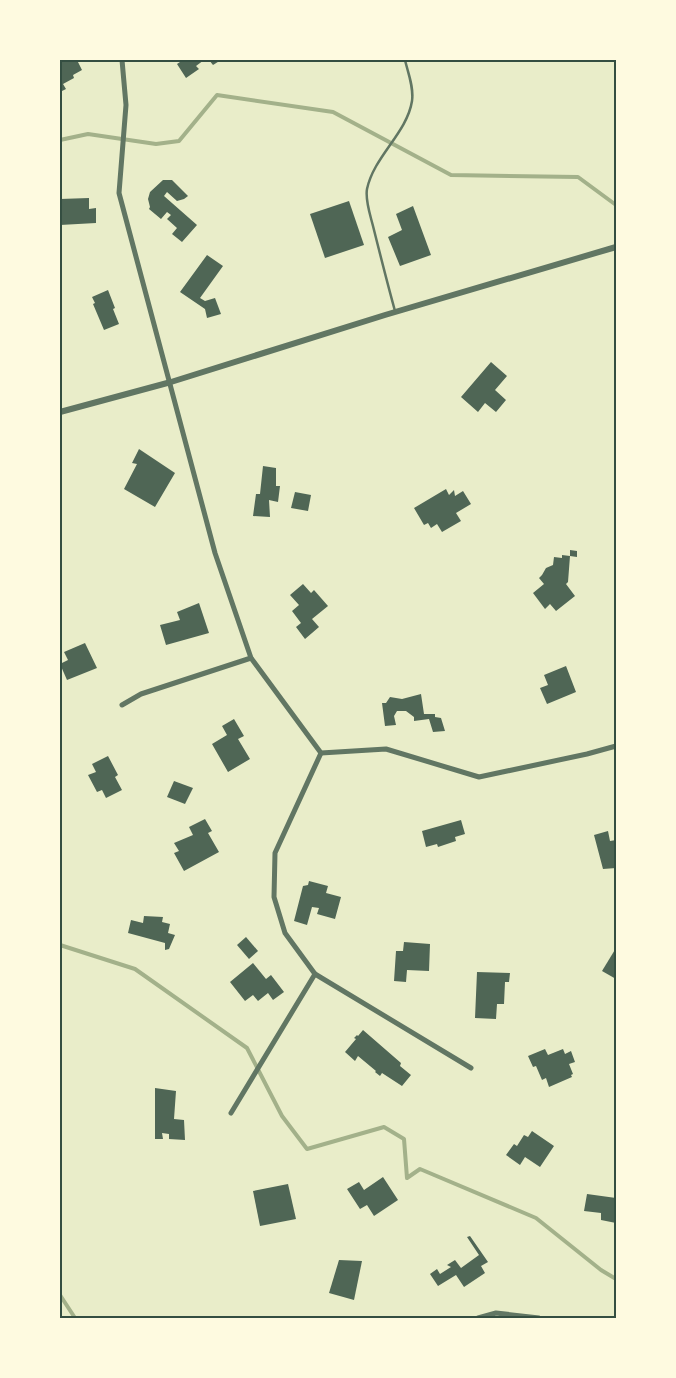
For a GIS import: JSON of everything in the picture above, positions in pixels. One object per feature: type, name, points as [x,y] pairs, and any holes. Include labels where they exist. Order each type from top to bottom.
[{"type":"street","points":[[122,60],[126,104],[119,193],[216,553],[251,658],[321,753]]},
{"type":"street","points":[[60,412],[171,382],[396,312],[616,247]]},
{"type":"street","points":[[122,705],[141,694],[251,658]]},
{"type":"street","points":[[321,753],[386,749],[479,777],[616,746]]},
{"type":"street","points":[[321,753],[275,853],[274,897],[285,933],[315,974],[471,1068]]},
{"type":"street","points":[[231,1113],[315,974]]},
{"type":"street","points":[[478,1318],[496,1313],[539,1318]]},
{"type":"lane","points":[[396,312],[371,219],[367,202],[367,190],[372,173],[407,117],[412,100],[412,87],[405,60]]},
{"type":"building","points":[[60,60],[77,60],[82,70],[73,75],[74,78],[63,84],[66,89],[60,92]]},
{"type":"building","points":[[183,60],[204,60],[196,66],[199,69],[186,78],[177,64]]},
{"type":"building","points":[[209,60],[221,60],[213,65]]},
{"type":"building","points":[[163,180],[172,180],[188,196],[177,201],[167,192],[164,196],[197,225],[182,242],[172,234],[177,228],[167,219],[171,215],[167,212],[161,219],[149,209],[148,199],[150,192]]},
{"type":"building","points":[[89,198],[89,209],[96,208],[96,223],[60,225],[60,199]]},
{"type":"building","points":[[349,201],[364,245],[325,258],[310,214]]},
{"type":"building","points":[[413,206],[431,255],[400,266],[388,237],[402,230],[396,214]]},
{"type":"building","points":[[207,255],[223,266],[200,298],[205,301],[215,298],[221,314],[207,318],[205,309],[180,292]]},
{"type":"building","points":[[108,290],[119,324],[104,330],[92,297]]},
{"type":"building","points":[[491,362],[507,376],[495,390],[506,400],[496,412],[485,403],[478,412],[461,397]]},
{"type":"building","points":[[139,449],[175,473],[155,507],[124,489],[137,464],[132,463]]},
{"type":"building","points":[[263,466],[276,468],[276,486],[280,486],[278,502],[269,500],[270,517],[253,516],[256,494],[260,494]]},
{"type":"building","points":[[446,489],[449,495],[454,490],[455,496],[463,491],[471,504],[456,513],[461,521],[442,532],[437,524],[431,528],[428,523],[424,525],[414,508]]},
{"type":"building","points":[[295,492],[311,495],[308,511],[291,508]]},
{"type":"building","points":[[570,550],[577,551],[577,557],[570,556]]},
{"type":"building","points":[[570,556],[568,582],[566,584],[575,596],[556,611],[550,604],[545,609],[533,593],[544,584],[539,578],[546,568],[553,565],[554,557]]},
{"type":"building","points":[[303,584],[311,593],[314,590],[328,606],[312,619],[319,627],[305,639],[296,627],[301,623],[292,611],[299,605],[290,595]]},
{"type":"building","points":[[199,603],[209,633],[166,645],[160,625],[180,620],[177,612]]},
{"type":"building","points":[[85,643],[97,668],[67,680],[60,664],[68,660],[64,652]]},
{"type":"building","points":[[566,666],[576,692],[547,704],[540,688],[548,685],[544,675]]},
{"type":"building","points":[[421,694],[424,714],[435,714],[435,717],[441,718],[445,731],[433,732],[429,719],[414,721],[414,717],[406,711],[397,711],[394,716],[396,725],[385,726],[382,703],[386,703],[390,697],[402,699]]},
{"type":"building","points":[[234,719],[244,736],[238,739],[250,759],[228,772],[212,744],[227,735],[222,726]]},
{"type":"building","points":[[108,756],[118,775],[115,777],[122,790],[106,798],[102,790],[97,792],[88,775],[96,772],[92,764]]},
{"type":"building","points":[[174,781],[193,788],[185,804],[167,797]]},
{"type":"building","points":[[205,819],[212,831],[208,833],[219,852],[184,871],[174,853],[179,851],[174,843],[193,835],[189,827]]},
{"type":"building","points":[[461,820],[465,834],[455,837],[456,841],[438,847],[437,844],[426,847],[422,831]]},
{"type":"building","points":[[608,831],[610,841],[616,840],[616,868],[603,869],[594,835]]},
{"type":"building","points":[[309,881],[328,886],[326,893],[341,897],[335,919],[317,914],[319,908],[312,907],[307,925],[294,921],[303,886],[308,885]]},
{"type":"building","points":[[144,916],[163,917],[162,922],[170,924],[168,933],[175,935],[169,949],[165,950],[165,943],[128,933],[131,920],[143,923]]},
{"type":"building","points":[[246,937],[258,951],[249,959],[237,945]]},
{"type":"building","points":[[404,942],[430,944],[429,971],[407,970],[406,982],[394,981],[396,951],[403,951]]},
{"type":"building","points":[[616,948],[616,979],[602,971]]},
{"type":"building","points":[[253,963],[266,979],[271,975],[284,992],[273,1000],[268,993],[258,1001],[253,995],[245,1001],[230,982]]},
{"type":"building","points":[[477,972],[510,973],[509,982],[505,982],[504,1004],[497,1004],[496,1019],[475,1018]]},
{"type":"building","points":[[363,1030],[401,1063],[400,1066],[411,1075],[402,1086],[382,1073],[380,1076],[358,1056],[355,1061],[345,1052],[356,1039],[354,1038]]},
{"type":"building","points":[[545,1049],[548,1055],[563,1049],[565,1054],[571,1051],[575,1062],[569,1064],[573,1074],[571,1075],[572,1077],[549,1087],[546,1078],[542,1080],[536,1066],[533,1067],[528,1056]]},
{"type":"building","points":[[155,1088],[176,1091],[174,1119],[184,1120],[185,1140],[169,1139],[169,1134],[162,1133],[163,1139],[155,1139]]},
{"type":"building","points":[[532,1131],[554,1146],[540,1167],[525,1157],[520,1165],[506,1155],[514,1144],[517,1146],[524,1135],[528,1137]]},
{"type":"building","points":[[383,1177],[398,1200],[374,1216],[367,1205],[360,1209],[347,1189],[359,1182],[364,1190]]},
{"type":"building","points":[[288,1184],[296,1219],[260,1226],[253,1191]]},
{"type":"building","points":[[587,1194],[616,1198],[616,1223],[601,1220],[601,1213],[584,1211]]},
{"type":"building","points":[[470,1236],[488,1262],[481,1266],[485,1273],[464,1287],[456,1275],[438,1286],[430,1274],[437,1269],[440,1274],[451,1267],[447,1265],[455,1260],[461,1268],[479,1255],[467,1237]]},
{"type":"building","points":[[339,1260],[362,1261],[354,1300],[329,1293]]},
{"type":"waterway","points":[[60,140],[88,134],[156,144],[179,141],[217,95],[333,112],[451,175],[578,177],[616,205]]},
{"type":"waterway","points":[[60,945],[135,969],[247,1048],[282,1116],[307,1149],[384,1127],[404,1139],[407,1178],[420,1169],[536,1218],[601,1270],[616,1279]]},
{"type":"waterway","points":[[60,1295],[75,1318]]}]
